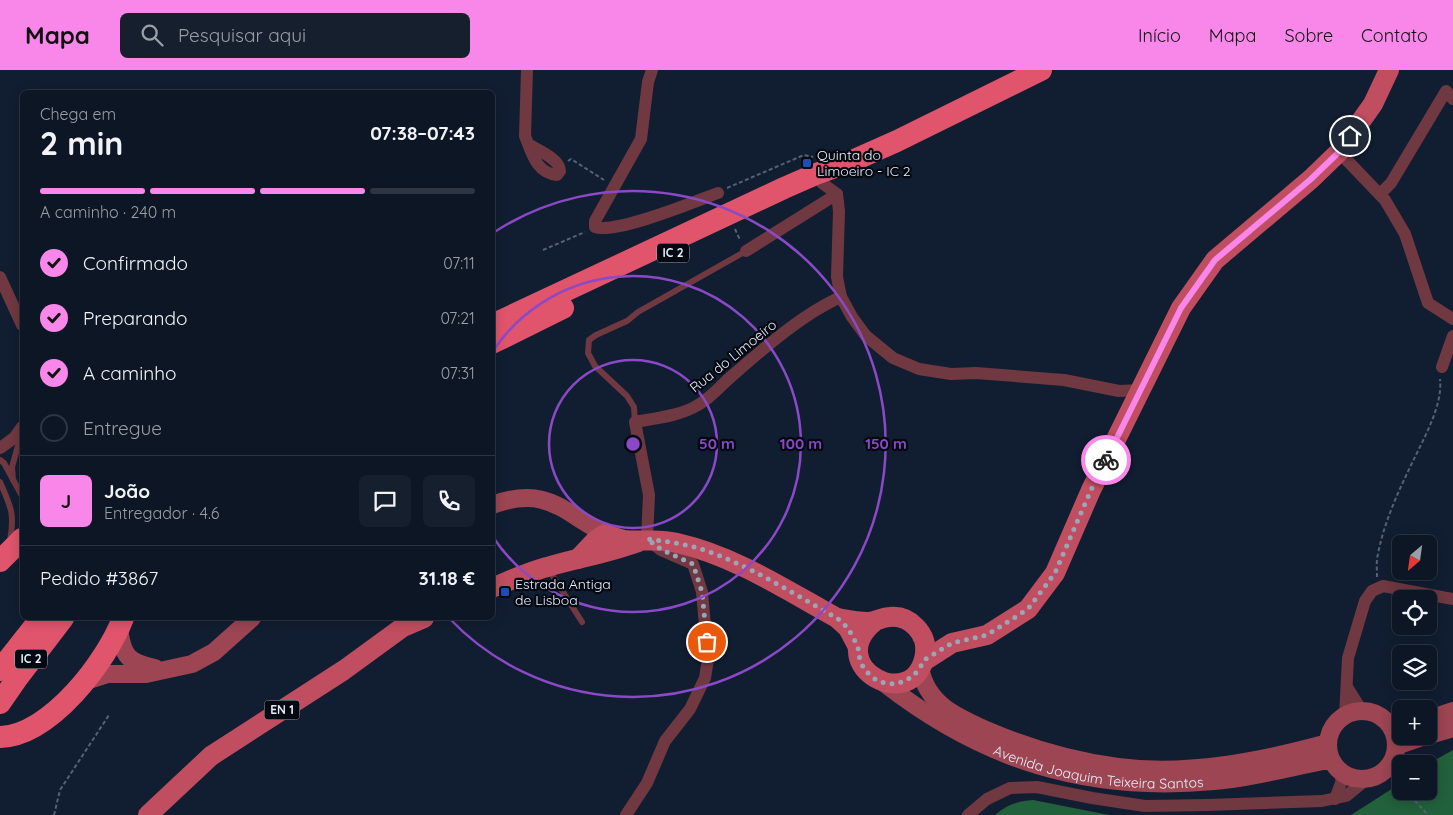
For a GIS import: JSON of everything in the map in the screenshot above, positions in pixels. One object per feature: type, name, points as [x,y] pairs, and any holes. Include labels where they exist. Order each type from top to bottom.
[{"type":"highway","name":"IC 2","points":[[495,324],[808,178],[852,162],[1041,70]]},
{"type":"highway","name":"IC 2","points":[[495,342],[652,263],[829,188],[852,162]]},
{"type":"highway","name":"IC 2","points":[[0,670],[39,620]]},
{"type":"highway","name":"IC 2","points":[[0,702],[61,620]]},
{"type":"highway","points":[[0,754],[9,735],[53,712],[86,681],[104,655],[121,623]]},
{"type":"main road","points":[[495,587],[526,573],[580,557],[596,540],[603,544],[623,540],[647,539],[676,542],[715,554],[755,573],[837,618],[848,628],[858,647],[862,665],[875,679],[884,683],[895,684],[905,681],[913,676],[922,664],[952,643],[987,635],[1028,609],[1055,573],[1091,490],[1181,308],[1215,260],[1311,179],[1339,152],[1373,104],[1389,70]]},
{"type":"main road","points":[[858,647],[863,632],[874,622],[893,616],[902,618],[918,630],[925,644],[922,664]]},
{"type":"main road","points":[[837,618],[874,622]]},
{"type":"main road","name":"EN 1","points":[[148,815],[211,756],[344,670],[403,627],[419,620]]},
{"type":"main road","points":[[918,630],[939,640],[952,643]]},
{"type":"street","points":[[527,70],[525,136],[541,170],[556,175],[560,171],[560,167]]},
{"type":"street","points":[[652,70],[648,82],[641,139],[596,221],[595,227],[602,229],[633,223],[718,193]]},
{"type":"street","points":[[1380,194],[1391,183],[1446,91],[1453,99]]},
{"type":"street","points":[[1339,152],[1380,194],[1393,212],[1405,234],[1428,303],[1453,319]]},
{"type":"street","points":[[746,251],[829,188],[839,211],[837,276],[842,297],[852,317],[866,336],[893,358],[919,369],[951,374],[976,373],[1064,380],[1119,391],[1140,390]]},
{"type":"street","points":[[0,277],[20,321]]},
{"type":"street","name":"Rua do Limoeiro","points":[[635,422],[684,412],[699,405],[731,376],[791,328],[829,302],[842,297]]},
{"type":"street","points":[[1442,367],[1453,336]]},
{"type":"street","points":[[626,815],[647,783],[665,740],[695,701],[705,678],[708,659],[702,592],[693,564],[662,550],[647,539],[649,495],[635,422]]},
{"type":"street","points":[[0,448],[20,431]]},
{"type":"street","points":[[495,504],[521,498],[542,499],[565,509],[584,522],[603,544]]},
{"type":"street","points":[[580,557],[584,536],[584,522]]},
{"type":"street","points":[[1345,716],[1348,658],[1365,602],[1372,591],[1384,586],[1453,599]]},
{"type":"street","points":[[86,681],[108,674],[146,674],[192,664],[214,652],[250,620]]},
{"type":"street","points":[[121,623],[121,645],[126,655],[134,662],[168,670]]},
{"type":"street","name":"Avenida Joaquim Teixeira Santos","points":[[922,664],[926,688],[933,698],[952,712],[973,724],[1020,745],[1076,760],[1118,768],[1167,770],[1215,766],[1269,757],[1328,742]]},
{"type":"street","name":"Avenida Joaquim Teixeira Santos","points":[[884,683],[916,707],[966,736],[1015,758],[1064,773],[1115,782],[1166,784],[1217,781],[1323,761],[1337,767],[1350,777],[1368,778]]},
{"type":"street","points":[[1347,686],[1362,711]]},
{"type":"street","points":[[1334,799],[1341,783],[1337,767],[1329,752],[1328,742],[1331,732],[1337,723],[1345,716],[1362,711],[1380,716],[1392,728]]},
{"type":"street","points":[[1437,716],[1453,711]]},
{"type":"street","points":[[1437,733],[1453,728]]},
{"type":"street","points":[[968,815],[987,799],[1010,788],[1037,787],[1144,806],[1322,801],[1346,796],[1368,778],[1374,777],[1385,770],[1393,759],[1395,745]]},
{"type":"lane","points":[[635,422],[634,407],[627,396],[596,366],[588,353],[589,340],[596,334],[627,321],[638,312],[746,251]]},
{"type":"lane","points":[[13,480],[12,467],[20,436]]},
{"type":"lane","points":[[0,460],[4,463],[20,492]]},
{"type":"lane","points":[[1,486],[12,507],[10,551]]},
{"type":"lane","points":[[547,566],[582,622]]},
{"type":"path","points":[[718,193],[804,156],[818,158],[812,160]]},
{"type":"path","points":[[571,159],[615,186]]},
{"type":"path","points":[[543,250],[595,227]]},
{"type":"path","points":[[1377,589],[1378,555],[1384,532],[1404,480],[1431,422],[1441,390],[1440,376],[1442,367]]},
{"type":"path","points":[[54,815],[60,790],[108,715]]},
{"type":"path","points":[[1385,770],[1392,777]]},
{"type":"path","points":[[1414,800],[1428,815]]},
{"type":"green space","points":[[1453,750],[1453,815],[1351,815],[1392,789],[1392,800],[1437,800],[1437,759]]},
{"type":"green space","points":[[1033,800],[1109,815],[995,815],[1012,804]]},
{"type":"way so far","points":[[707,642],[702,592],[693,564],[662,550],[647,539],[676,542],[715,554],[755,573],[837,618],[848,628],[858,647],[862,665],[868,673],[884,683],[895,684],[913,676],[924,660],[941,649],[952,643],[987,635],[1028,609],[1055,573],[1106,460]]},
{"type":"place","name":"Quinta do Limoeiro - IC 2","points":[[807,163]]},
{"type":"place","name":"Estrada Antiga de Lisboa","points":[[505,592]]},
{"type":"route","points":[[1106,460],[1181,308],[1215,260],[1311,179],[1339,152],[1350,136]]}]
